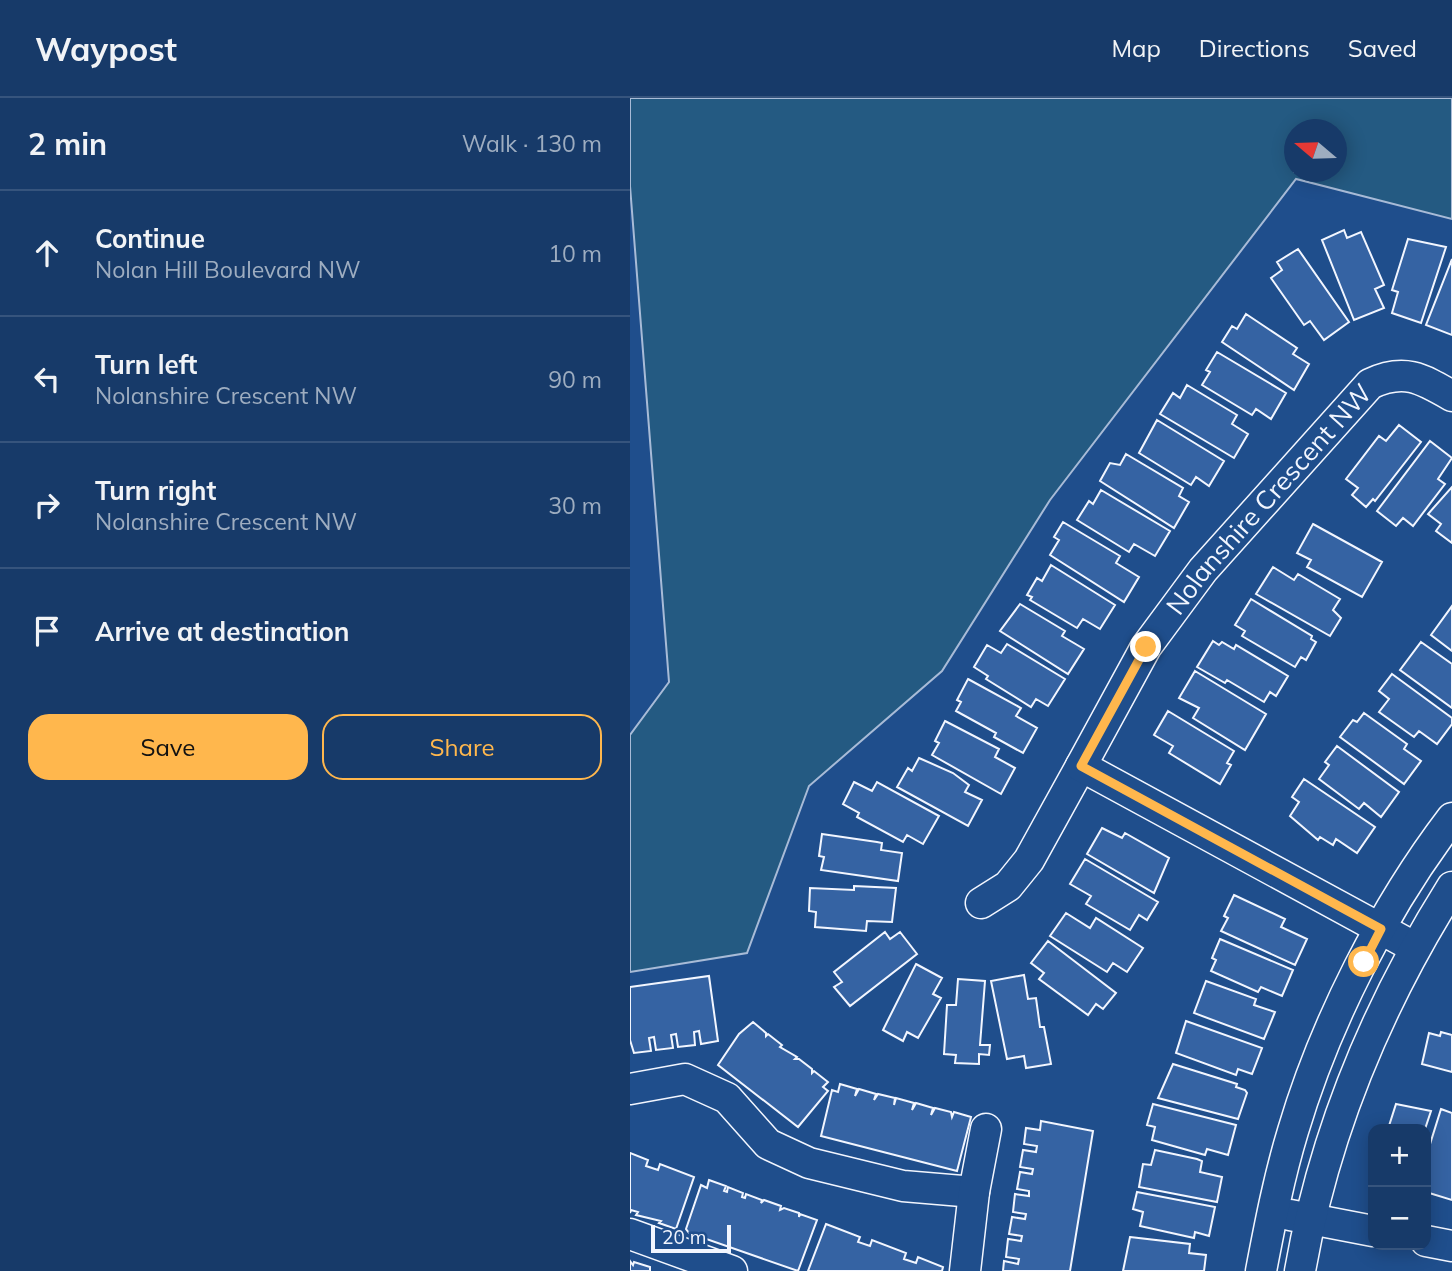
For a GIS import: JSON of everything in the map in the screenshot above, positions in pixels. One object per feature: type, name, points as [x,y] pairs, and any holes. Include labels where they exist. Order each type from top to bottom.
[{"type":"street","name":"Nolanshire Crescent NW","points":[[981,903],[1008,886],[1029,860],[1146,647],[1203,570],[1370,384],[1391,374],[1413,377],[1452,396]]},
{"type":"street","points":[[1081,766],[1414,947]]},
{"type":"street","points":[[1261,1271],[1293,1129],[1330,1034],[1381,929],[1426,852],[1452,818]]},
{"type":"street","points":[[1300,1271],[1310,1219],[1341,1108],[1393,986],[1452,887]]},
{"type":"street","points":[[630,1089],[685,1079],[727,1098],[768,1144],[809,1163],[903,1186],[974,1192]]},
{"type":"street","points":[[965,1271],[974,1192],[986,1129]]},
{"type":"street","points":[[1273,1211],[1368,1230]]},
{"type":"street","points":[[630,1234],[732,1271]]},
{"type":"street","points":[[1431,1242],[1452,1246]]},
{"type":"shaded area","points":[[630,98],[1452,98],[1452,219],[1308,182],[1347,182],[1347,119],[1284,119],[1284,182],[1294,182],[1050,500],[942,671],[809,786],[747,953],[630,972],[630,735],[669,682],[630,186]]},
{"type":"building","points":[[1344,230],[1347,238],[1361,232],[1384,285],[1375,289],[1384,308],[1354,320],[1322,240]]},
{"type":"building","points":[[1408,239],[1446,247],[1421,323],[1392,313],[1398,292],[1392,290]]},
{"type":"building","points":[[1298,249],[1349,322],[1324,340],[1310,321],[1304,325],[1271,278],[1282,270],[1277,262]]},
{"type":"building","points":[[1452,259],[1452,335],[1426,325]]},
{"type":"building","points":[[1246,314],[1297,348],[1293,354],[1309,364],[1294,390],[1222,342],[1232,326],[1237,329]]},
{"type":"building","points":[[1217,352],[1286,393],[1271,419],[1256,409],[1252,415],[1202,385],[1210,372],[1206,370]]},
{"type":"building","points":[[1187,385],[1237,415],[1232,424],[1248,434],[1234,458],[1160,414],[1173,393],[1180,398]]},
{"type":"building","points":[[1157,420],[1224,461],[1209,486],[1196,477],[1191,485],[1139,453]]},
{"type":"building","points":[[1399,425],[1421,442],[1375,501],[1373,499],[1366,507],[1352,495],[1358,488],[1346,479],[1379,436],[1386,441]]},
{"type":"building","points":[[1430,441],[1452,458],[1438,479],[1445,484],[1413,526],[1403,518],[1396,526],[1377,511]]},
{"type":"building","points":[[1126,454],[1183,488],[1179,496],[1189,502],[1174,528],[1100,481],[1110,463],[1120,465]]},
{"type":"building","points":[[1452,487],[1452,543],[1436,531],[1441,524],[1428,514]]},
{"type":"building","points":[[1101,490],[1170,531],[1155,556],[1134,544],[1129,552],[1077,520],[1089,501],[1093,504]]},
{"type":"building","points":[[1063,522],[1120,556],[1116,563],[1139,577],[1124,602],[1050,555],[1059,540],[1054,537]]},
{"type":"building","points":[[1313,524],[1382,562],[1362,597],[1307,567],[1311,560],[1297,553]]},
{"type":"building","points":[[1051,565],[1115,605],[1100,629],[1083,619],[1077,628],[1030,600],[1032,597],[1027,595],[1037,578],[1042,581]]},
{"type":"building","points":[[1273,567],[1294,580],[1298,574],[1340,599],[1333,610],[1341,618],[1330,636],[1256,594]]},
{"type":"building","points":[[1251,599],[1312,636],[1311,639],[1316,642],[1306,660],[1301,657],[1295,667],[1242,636],[1245,631],[1235,625]]},
{"type":"building","points":[[1020,604],[1065,631],[1062,636],[1084,649],[1068,674],[1000,631]]},
{"type":"building","points":[[1452,606],[1452,651],[1431,635]]},
{"type":"building","points":[[1213,641],[1219,645],[1222,642],[1234,649],[1236,645],[1288,676],[1276,696],[1270,692],[1264,702],[1227,680],[1225,683],[1197,667]]},
{"type":"building","points":[[1421,642],[1452,664],[1452,708],[1400,670]]},
{"type":"building","points":[[1007,644],[1065,679],[1048,706],[1036,699],[1031,707],[986,679],[988,676],[974,667],[987,645],[1001,653]]},
{"type":"building","points":[[1195,671],[1266,714],[1245,750],[1193,718],[1199,708],[1179,698]]},
{"type":"building","points":[[1392,674],[1452,718],[1452,724],[1437,744],[1419,731],[1414,737],[1379,712],[1389,699],[1379,691]]},
{"type":"building","points":[[968,679],[1021,708],[1016,716],[1037,728],[1023,753],[994,737],[996,733],[956,711],[961,702],[957,700]]},
{"type":"building","points":[[1168,711],[1234,751],[1227,763],[1231,765],[1220,784],[1169,753],[1173,746],[1154,735]]},
{"type":"building","points":[[1364,713],[1407,744],[1404,749],[1421,761],[1404,784],[1340,737],[1353,720],[1357,722]]},
{"type":"building","points":[[945,721],[999,749],[995,757],[1015,768],[1001,794],[932,755],[939,743],[935,741]]},
{"type":"building","points":[[1337,746],[1399,792],[1381,817],[1364,803],[1359,809],[1319,779],[1329,765],[1325,762]]},
{"type":"building","points":[[919,758],[953,773],[969,785],[965,792],[982,800],[968,826],[897,787],[908,768],[912,771]]},
{"type":"building","points":[[1304,779],[1375,827],[1357,853],[1336,839],[1333,845],[1320,837],[1318,840],[1290,816],[1299,802],[1292,797]]},
{"type":"building","points":[[854,782],[872,791],[877,782],[939,816],[923,844],[907,835],[903,842],[857,817],[859,813],[843,804]]},
{"type":"building","points":[[1102,828],[1122,838],[1125,833],[1169,858],[1154,893],[1087,854]]},
{"type":"building","points":[[822,834],[882,843],[881,850],[902,853],[898,881],[821,870],[824,857],[819,856]]},
{"type":"building","points":[[1085,859],[1158,902],[1147,920],[1139,915],[1130,930],[1086,904],[1091,896],[1070,884]]},
{"type":"building","points":[[854,886],[896,888],[892,922],[867,921],[866,931],[815,927],[816,912],[809,911],[810,888],[854,890]]},
{"type":"building","points":[[1234,895],[1285,919],[1281,927],[1307,939],[1295,965],[1221,931],[1228,918],[1224,916]]},
{"type":"building","points":[[1066,913],[1090,928],[1096,918],[1143,948],[1127,972],[1113,963],[1107,972],[1050,936]]},
{"type":"building","points":[[885,932],[890,939],[900,932],[917,954],[850,1006],[834,987],[842,982],[834,972]]},
{"type":"building","points":[[1220,939],[1293,970],[1282,996],[1261,987],[1258,992],[1211,971],[1216,960],[1212,958]]},
{"type":"building","points":[[1048,941],[1116,993],[1103,1009],[1096,1004],[1088,1015],[1039,979],[1044,973],[1031,963]]},
{"type":"building","points":[[916,964],[942,978],[933,994],[941,998],[918,1038],[907,1032],[903,1041],[883,1030]]},
{"type":"building","points":[[1024,975],[1028,999],[1036,998],[1040,1027],[1044,1027],[1051,1064],[1026,1068],[1024,1056],[1007,1059],[991,981]]},
{"type":"building","points":[[709,976],[718,1041],[701,1044],[699,1031],[694,1032],[695,1045],[678,1047],[676,1034],[671,1035],[673,1048],[656,1050],[654,1037],[649,1038],[651,1051],[634,1053],[630,1040],[630,987]]},
{"type":"building","points":[[958,979],[985,981],[980,1045],[990,1045],[989,1055],[979,1054],[979,1064],[955,1063],[956,1055],[944,1054],[947,1005],[956,1005]]},
{"type":"building","points":[[1206,981],[1256,999],[1254,1005],[1275,1012],[1264,1039],[1194,1013]]},
{"type":"building","points":[[1186,1021],[1262,1048],[1252,1074],[1238,1069],[1236,1075],[1176,1053]]},
{"type":"building","points":[[753,1022],[766,1036],[768,1034],[782,1045],[780,1047],[797,1057],[795,1059],[812,1069],[812,1073],[814,1071],[828,1082],[823,1087],[828,1091],[798,1127],[718,1065],[739,1034]]},
{"type":"building","points":[[1441,1032],[1452,1035],[1452,1072],[1422,1064],[1429,1033],[1440,1036]]},
{"type":"building","points":[[1173,1064],[1237,1084],[1236,1087],[1245,1090],[1247,1093],[1238,1119],[1158,1098]]},
{"type":"building","points":[[840,1084],[857,1089],[855,1096],[859,1089],[876,1094],[874,1100],[878,1094],[895,1098],[894,1105],[896,1098],[914,1103],[912,1110],[916,1103],[933,1108],[931,1115],[935,1108],[951,1112],[952,1117],[954,1112],[971,1117],[957,1171],[821,1136],[832,1090],[838,1092]]},
{"type":"building","points":[[1153,1104],[1236,1125],[1228,1155],[1207,1149],[1205,1155],[1152,1140],[1155,1127],[1147,1125]]},
{"type":"building","points":[[1396,1104],[1431,1111],[1427,1124],[1390,1124]]},
{"type":"building","points":[[1441,1109],[1452,1113],[1452,1200],[1431,1194],[1431,1141]]},
{"type":"building","points":[[1041,1121],[1093,1131],[1070,1271],[1003,1271],[1004,1261],[1018,1264],[1019,1259],[1006,1257],[1008,1239],[1021,1241],[1022,1236],[1009,1234],[1012,1217],[1025,1219],[1026,1214],[1013,1212],[1015,1194],[1029,1196],[1029,1191],[1017,1189],[1020,1172],[1032,1174],[1033,1169],[1020,1167],[1023,1150],[1036,1152],[1037,1146],[1024,1144],[1026,1128],[1040,1130]]},
{"type":"building","points":[[1155,1150],[1202,1161],[1200,1172],[1222,1177],[1217,1202],[1139,1187],[1143,1164],[1151,1165]]},
{"type":"building","points":[[630,1153],[648,1160],[646,1166],[658,1170],[660,1164],[694,1177],[676,1229],[659,1223],[661,1221],[636,1215],[638,1212],[631,1210],[630,1213]]},
{"type":"building","points":[[709,1180],[726,1186],[724,1191],[727,1192],[728,1187],[743,1193],[742,1197],[745,1198],[746,1194],[762,1200],[761,1203],[764,1200],[781,1206],[780,1210],[784,1208],[799,1213],[799,1217],[800,1214],[817,1220],[798,1271],[689,1233],[686,1229],[701,1185],[707,1188]]},
{"type":"building","points":[[1137,1192],[1215,1207],[1209,1236],[1195,1232],[1194,1238],[1140,1226],[1143,1212],[1133,1209]]},
{"type":"building","points":[[826,1224],[860,1237],[858,1242],[870,1246],[872,1240],[906,1253],[904,1259],[916,1263],[918,1257],[943,1267],[942,1271],[808,1271]]},
{"type":"building","points":[[1130,1237],[1190,1244],[1189,1253],[1206,1255],[1204,1271],[1123,1271]]},
{"type":"building","points":[[630,1261],[633,1265],[634,1262],[650,1267],[650,1271],[630,1271]]},
{"type":"route","points":[[1146,647],[1081,766],[1381,929],[1364,962]]}]
